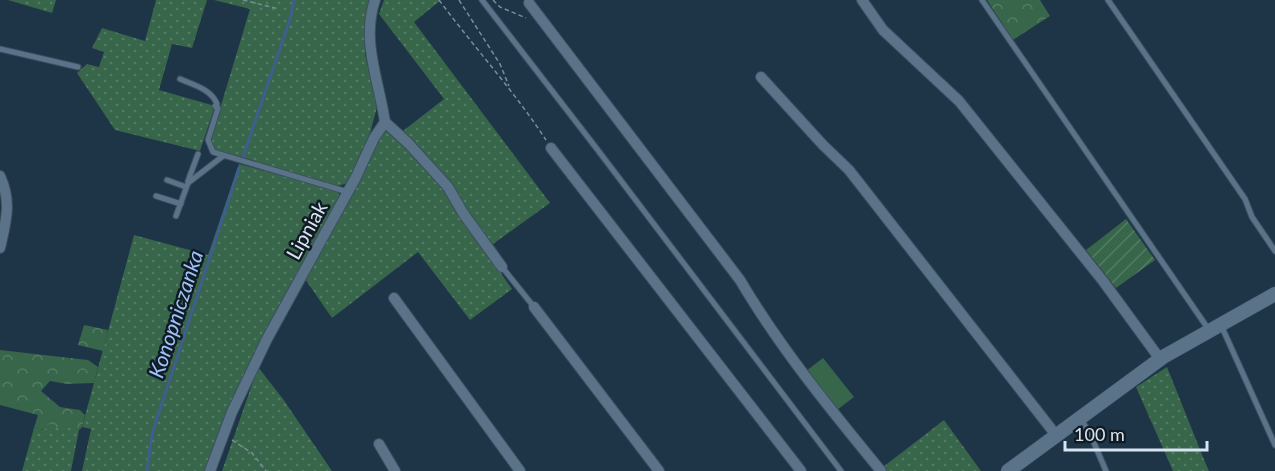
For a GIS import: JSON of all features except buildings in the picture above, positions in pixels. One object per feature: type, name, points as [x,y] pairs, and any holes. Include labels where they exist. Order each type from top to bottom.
[{"type":"street","points":[[375,0],[370,17],[370,52],[385,122],[448,187],[463,213],[502,267]]},
{"type":"street","points":[[862,0],[883,30],[959,101],[1102,281],[1160,359]]},
{"type":"street","points":[[529,3],[740,280],[755,305],[827,405],[880,471]]},
{"type":"street","points":[[761,76],[849,170],[1056,435]]},
{"type":"street","name":"Lipniak","points":[[210,471],[232,412],[267,339],[348,192],[374,138],[385,122]]},
{"type":"street","points":[[551,148],[801,471]]},
{"type":"street","points":[[0,176],[7,192],[7,213],[0,248]]},
{"type":"street","points":[[1008,471],[1160,359],[1275,294]]},
{"type":"street","points":[[394,298],[520,471]]},
{"type":"street","points":[[534,307],[659,471]]},
{"type":"street","points":[[379,444],[395,471]]},
{"type":"lane","points":[[482,0],[841,471]]},
{"type":"lane","points":[[982,0],[1215,327],[1275,445]]},
{"type":"lane","points":[[1108,0],[1245,199],[1252,217],[1275,251]]},
{"type":"lane","points":[[0,49],[78,67]]},
{"type":"lane","points":[[180,79],[200,87],[215,98],[217,104],[215,106],[218,108],[208,140],[213,152],[348,192]]},
{"type":"lane","points":[[176,216],[198,154]]},
{"type":"lane","points":[[187,185],[223,156]]},
{"type":"lane","points":[[167,180],[187,185]]},
{"type":"lane","points":[[156,196],[181,204]]},
{"type":"lane","points":[[502,267],[534,307]]},
{"type":"lane","points":[[1080,417],[1106,471]]},
{"type":"path","points":[[243,0],[279,9]]},
{"type":"path","points":[[439,0],[510,90],[551,148]]},
{"type":"path","points":[[459,0],[474,27],[500,64],[510,90]]},
{"type":"path","points":[[494,0],[508,11],[544,23]]},
{"type":"path","points":[[224,435],[252,453],[266,471]]},
{"type":"green space","points":[[8,0],[56,0],[52,13]]},
{"type":"green space","points":[[156,0],[207,0],[192,48],[172,44],[159,90],[215,106],[200,151],[115,130],[77,73],[87,64],[99,67],[104,52],[92,48],[102,28],[145,41]]},
{"type":"green space","points":[[214,0],[371,0],[365,37],[365,54],[377,107],[367,145],[348,183],[338,186],[214,149],[210,142],[250,9]]},
{"type":"green space","points":[[384,0],[441,0],[414,22],[550,203],[493,244],[504,260],[496,266],[512,289],[470,320],[418,252],[332,318],[303,276],[385,122],[399,134],[444,99],[379,14]]},
{"type":"green space","points":[[987,0],[1040,0],[1050,16],[1013,40]]},
{"type":"green space","points":[[239,164],[337,190],[338,201],[207,471],[82,471],[91,429],[82,427],[134,235],[208,255]]},
{"type":"green space","points":[[1126,219],[1155,260],[1116,288],[1086,250]]},
{"type":"green space","points":[[84,325],[108,330],[103,351],[78,345]]},
{"type":"green space","points":[[0,350],[88,360],[98,367],[94,383],[67,384],[50,381],[41,391],[60,407],[80,410],[85,415],[82,427],[60,429],[49,424],[44,430],[34,428],[38,415],[0,405]]},
{"type":"green space","points":[[823,358],[854,397],[837,410],[806,371]]},
{"type":"green space","points":[[258,367],[283,399],[332,471],[222,471]]},
{"type":"green space","points":[[1167,367],[1209,471],[1173,471],[1136,387]]},
{"type":"green space","points":[[944,420],[981,471],[886,471],[883,467]]},
{"type":"green space","points":[[48,424],[82,427],[79,430],[71,471],[22,471],[34,428],[44,430]]},
{"type":"waterway","name":"Konopniczanka","points":[[243,157],[290,19],[294,0]]},
{"type":"waterway","name":"Konopniczanka","points":[[147,471],[152,434],[239,168]]}]
